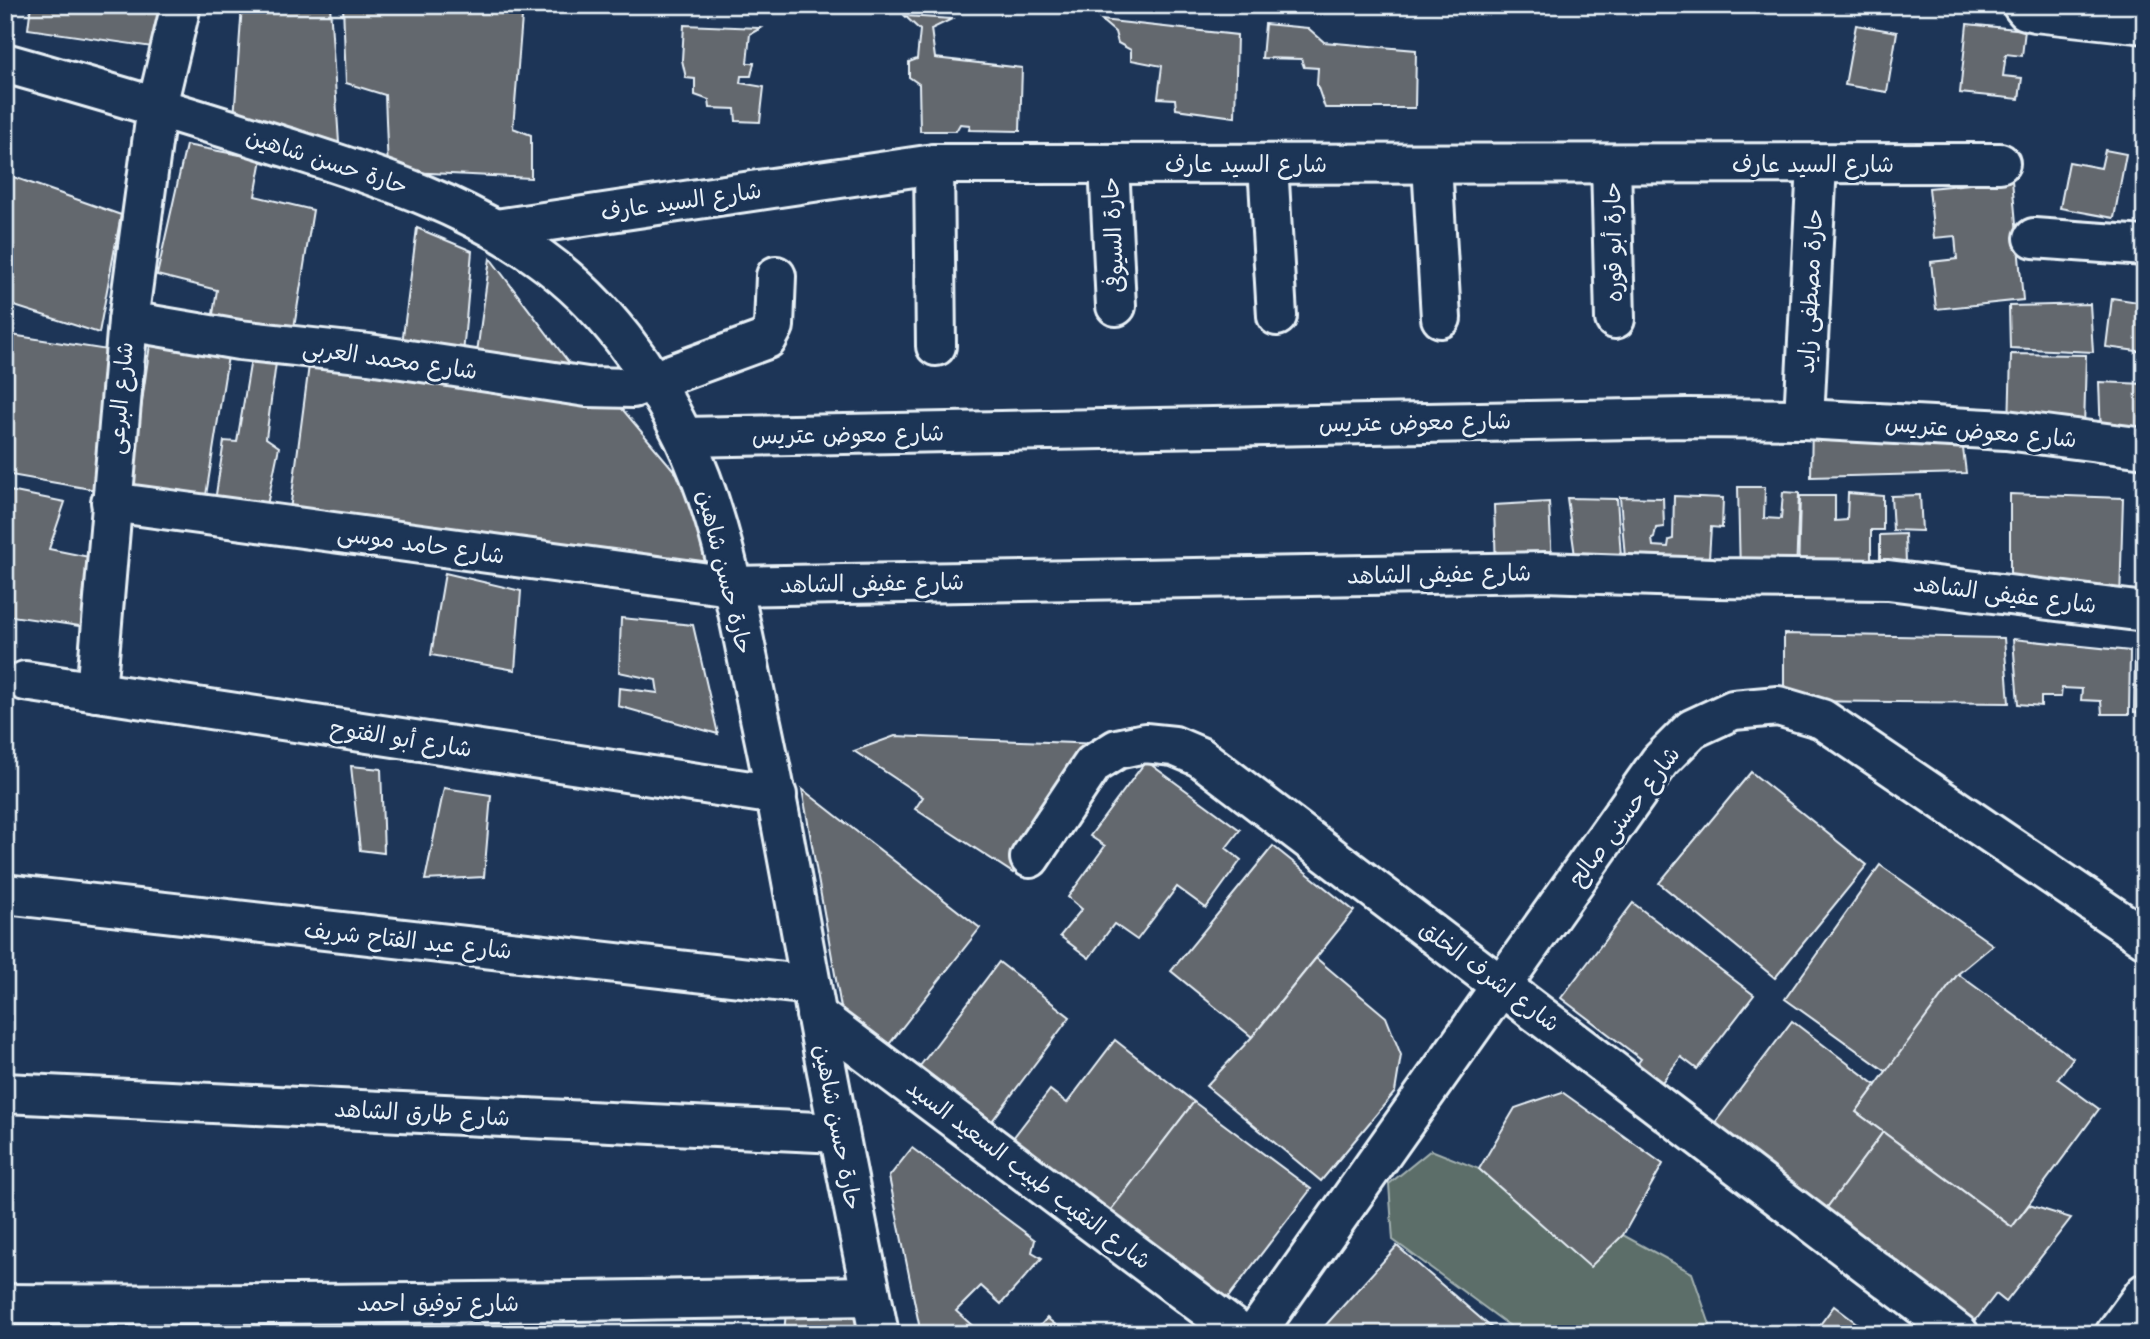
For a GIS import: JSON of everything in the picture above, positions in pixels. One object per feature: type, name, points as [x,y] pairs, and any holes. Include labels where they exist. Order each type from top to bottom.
[{"type":"street","name":"شارع البرعى","points":[[96,692],[128,321],[146,172],[157,106],[181,5]]},
{"type":"street","points":[[2022,5],[2026,10],[2035,12],[2145,24]]},
{"type":"street","name":"حارة حسن شاهين","points":[[5,62],[157,106],[417,190],[496,229],[542,259],[584,295],[621,336],[653,381],[684,437],[719,532],[777,795],[813,1000],[879,1334]]},
{"type":"street","name":"حارة مصطفى زايد","points":[[1804,419],[1816,163]]},
{"type":"street","name":"شارع السيد عارف","points":[[496,229],[934,164],[2000,163]]},
{"type":"street","points":[[934,164],[936,346]]},
{"type":"street","name":"حارة السيوفى","points":[[1109,164],[1116,306]]},
{"type":"street","points":[[1268,164],[1278,316]]},
{"type":"street","points":[[1432,164],[1441,318]]},
{"type":"street","name":"حارة أبو قوره","points":[[1611,164],[1615,319]]},
{"type":"street","points":[[2034,239],[2145,246]]},
{"type":"street","name":"شارع محمد العربى","points":[[128,321],[239,340],[369,354],[587,387],[633,388],[767,339],[774,326],[776,276]]},
{"type":"street","name":"شارع معوض عتريس","points":[[684,437],[1571,419],[1804,419],[2006,430],[2145,448]]},
{"type":"street","name":"شارع حامد موسى","points":[[111,502],[731,586]]},
{"type":"street","name":"شارع عفيفى الشاهد","points":[[731,586],[1544,572],[1888,580],[2145,612]]},
{"type":"street","name":"شارع أبو الفتوح","points":[[26,681],[777,795]]},
{"type":"street","name":"شارع حسنى صالح","points":[[1255,1334],[1660,761],[1692,729],[1733,710],[1778,706],[1822,719],[2145,938]]},
{"type":"street","name":"شارع اشرف الخلق","points":[[1030,858],[1093,764],[1117,749],[1145,743],[1174,746],[1200,757],[1959,1334]]},
{"type":"street","name":"شارع عبد الفتاح شريف","points":[[5,894],[813,1000]]},
{"type":"street","name":"شارع النقيب طبيب السعيد السيد","points":[[813,1000],[1241,1334]]},
{"type":"street","name":"شارع طارق الشاهد","points":[[5,1093],[839,1133]]},
{"type":"street","points":[[2115,1334],[2145,1293]]},
{"type":"street","name":"شارع توفيق احمد","points":[[5,1304],[496,1303],[871,1296]]},
{"type":"green space","points":[[1431,1150],[1479,1169],[1590,1266],[1623,1235],[1692,1273],[1710,1325],[1675,1334],[1521,1334],[1393,1240],[1389,1184]]},
{"type":"building","points":[[31,5],[169,5],[159,48],[28,29]]},
{"type":"building","points":[[242,5],[330,5],[339,143],[234,119]]},
{"type":"building","points":[[343,5],[523,5],[513,128],[531,135],[531,178],[388,171],[385,95],[346,83]]},
{"type":"building","points":[[905,16],[952,19],[931,29],[935,58],[1022,68],[1020,131],[969,130],[970,125],[960,124],[956,131],[920,131],[919,84],[909,77],[909,62],[917,59],[920,30]]},
{"type":"building","points":[[1101,20],[1237,35],[1235,117],[1176,109],[1175,99],[1158,98],[1162,66],[1131,60],[1131,50],[1118,43],[1115,32]]},
{"type":"building","points":[[1265,24],[1308,28],[1324,42],[1416,50],[1415,108],[1325,108],[1317,85],[1318,68],[1304,67],[1301,59],[1262,58]]},
{"type":"building","points":[[1967,24],[2025,30],[2022,56],[2006,54],[2003,76],[2022,78],[2019,99],[1960,93]]},
{"type":"building","points":[[684,25],[761,28],[750,34],[747,63],[754,63],[751,76],[741,76],[740,83],[764,87],[760,122],[736,121],[735,109],[710,108],[709,100],[695,95],[695,79],[686,78],[682,60]]},
{"type":"building","points":[[1856,25],[1897,32],[1887,92],[1845,85]]},
{"type":"building","points":[[186,145],[262,159],[255,196],[313,210],[292,340],[211,326],[217,290],[157,275]]},
{"type":"building","points":[[2105,150],[2126,154],[2114,218],[2060,208],[2069,162],[2101,168]]},
{"type":"building","points":[[5,174],[121,215],[99,333],[5,303]]},
{"type":"building","points":[[2012,180],[2023,300],[1936,309],[1931,262],[1957,259],[1955,236],[1934,238],[1929,188]]},
{"type":"building","points":[[417,228],[472,251],[462,366],[401,352]]},
{"type":"building","points":[[490,258],[582,380],[475,367]]},
{"type":"building","points":[[2112,298],[2145,303],[2145,352],[2106,347]]},
{"type":"building","points":[[2090,304],[2093,352],[2010,348],[2009,306]]},
{"type":"building","points":[[152,330],[229,350],[204,508],[129,495]]},
{"type":"building","points":[[5,334],[114,351],[102,491],[5,474]]},
{"type":"building","points":[[253,347],[278,348],[266,438],[279,447],[265,515],[214,508],[224,441],[237,442]]},
{"type":"building","points":[[311,350],[618,404],[698,499],[716,571],[290,510]]},
{"type":"building","points":[[2011,354],[2086,355],[2084,429],[2009,427]]},
{"type":"building","points":[[2099,382],[2145,384],[2145,441],[2101,437]]},
{"type":"building","points":[[1812,424],[1961,432],[1966,473],[1811,477]]},
{"type":"building","points":[[1738,487],[1765,487],[1764,518],[1781,519],[1783,492],[1799,493],[1796,575],[1740,574]]},
{"type":"building","points":[[5,490],[65,502],[49,549],[99,559],[97,586],[86,582],[82,602],[94,606],[93,628],[5,615]]},
{"type":"building","points":[[1848,493],[1883,496],[1883,530],[1871,530],[1871,575],[1798,576],[1800,496],[1835,496],[1835,521],[1847,520]]},
{"type":"building","points":[[2010,494],[2123,498],[2120,601],[2010,586]]},
{"type":"building","points":[[1920,495],[1922,531],[1893,530],[1891,496]]},
{"type":"building","points":[[1674,496],[1723,498],[1722,528],[1711,527],[1709,558],[1719,559],[1626,570],[1620,497],[1663,498],[1664,527],[1656,528],[1652,539],[1653,546],[1668,547],[1669,540],[1673,539]]},
{"type":"building","points":[[1567,498],[1617,499],[1622,571],[1577,570]]},
{"type":"building","points":[[1549,502],[1552,566],[1496,569],[1494,505]]},
{"type":"building","points":[[1905,534],[1906,563],[1916,564],[1915,580],[1880,577],[1880,535]]},
{"type":"building","points":[[445,573],[521,591],[515,670],[431,655]]},
{"type":"building","points":[[621,618],[693,625],[718,734],[618,706],[619,688],[658,693],[656,680],[619,672]]},
{"type":"building","points":[[1784,634],[2004,638],[2009,703],[1784,701]]},
{"type":"building","points":[[2013,639],[2130,651],[2129,714],[2102,714],[2101,701],[2081,700],[2082,689],[2062,688],[2061,697],[2041,697],[2041,706],[2018,704]]},
{"type":"building","points":[[2135,650],[2145,650],[2145,713],[2134,712]]},
{"type":"building","points":[[895,736],[1099,744],[1013,873],[915,809],[923,797],[854,751]]},
{"type":"building","points":[[1146,761],[1240,830],[1226,848],[1241,860],[1206,908],[1177,887],[1137,940],[1114,924],[1089,958],[1060,936],[1082,909],[1068,897],[1105,846],[1090,836]]},
{"type":"building","points":[[351,766],[381,769],[384,853],[360,850]]},
{"type":"building","points":[[1751,772],[1867,865],[1775,978],[1659,883]]},
{"type":"building","points":[[444,788],[491,795],[484,877],[425,880]]},
{"type":"building","points":[[802,789],[980,928],[883,1052],[843,1019]]},
{"type":"building","points":[[1273,846],[1354,911],[1252,1037],[1171,971]]},
{"type":"building","points":[[1880,865],[1993,945],[1958,974],[1887,1072],[1785,999]]},
{"type":"building","points":[[1633,903],[1754,995],[1697,1069],[1681,1057],[1656,1090],[1632,1071],[1641,1059],[1561,998]]},
{"type":"building","points":[[1316,958],[1386,1017],[1401,1055],[1395,1092],[1321,1181],[1206,1086],[1252,1037]]},
{"type":"building","points":[[999,962],[1070,1017],[992,1121],[920,1066]]},
{"type":"building","points":[[1958,974],[2073,1058],[2058,1079],[2099,1109],[2012,1227],[1856,1112]]},
{"type":"building","points":[[1792,1021],[1876,1085],[1856,1112],[1883,1132],[1826,1209],[1708,1132]]},
{"type":"building","points":[[1115,1040],[1194,1102],[1110,1211],[1013,1138],[1050,1090],[1067,1103]]},
{"type":"building","points":[[1562,1092],[1663,1164],[1623,1235],[1590,1267],[1479,1169],[1515,1108]]},
{"type":"building","points":[[1194,1102],[1311,1189],[1223,1304],[1100,1212],[1110,1211]]},
{"type":"building","points":[[1883,1132],[2012,1227],[2029,1205],[2071,1218],[2006,1302],[1996,1294],[1965,1334],[1826,1209]]},
{"type":"building","points":[[912,1148],[1035,1240],[1032,1252],[1042,1258],[1001,1304],[981,1286],[956,1311],[975,1328],[970,1334],[921,1334],[889,1177]]},
{"type":"building","points":[[1397,1246],[1494,1330],[1491,1334],[1324,1334],[1324,1327]]},
{"type":"building","points":[[1834,1306],[1871,1334],[1813,1334]]},
{"type":"building","points":[[786,1311],[862,1319],[863,1334],[784,1334]]},
{"type":"building","points":[[1047,1318],[1067,1334],[1033,1334]]}]
